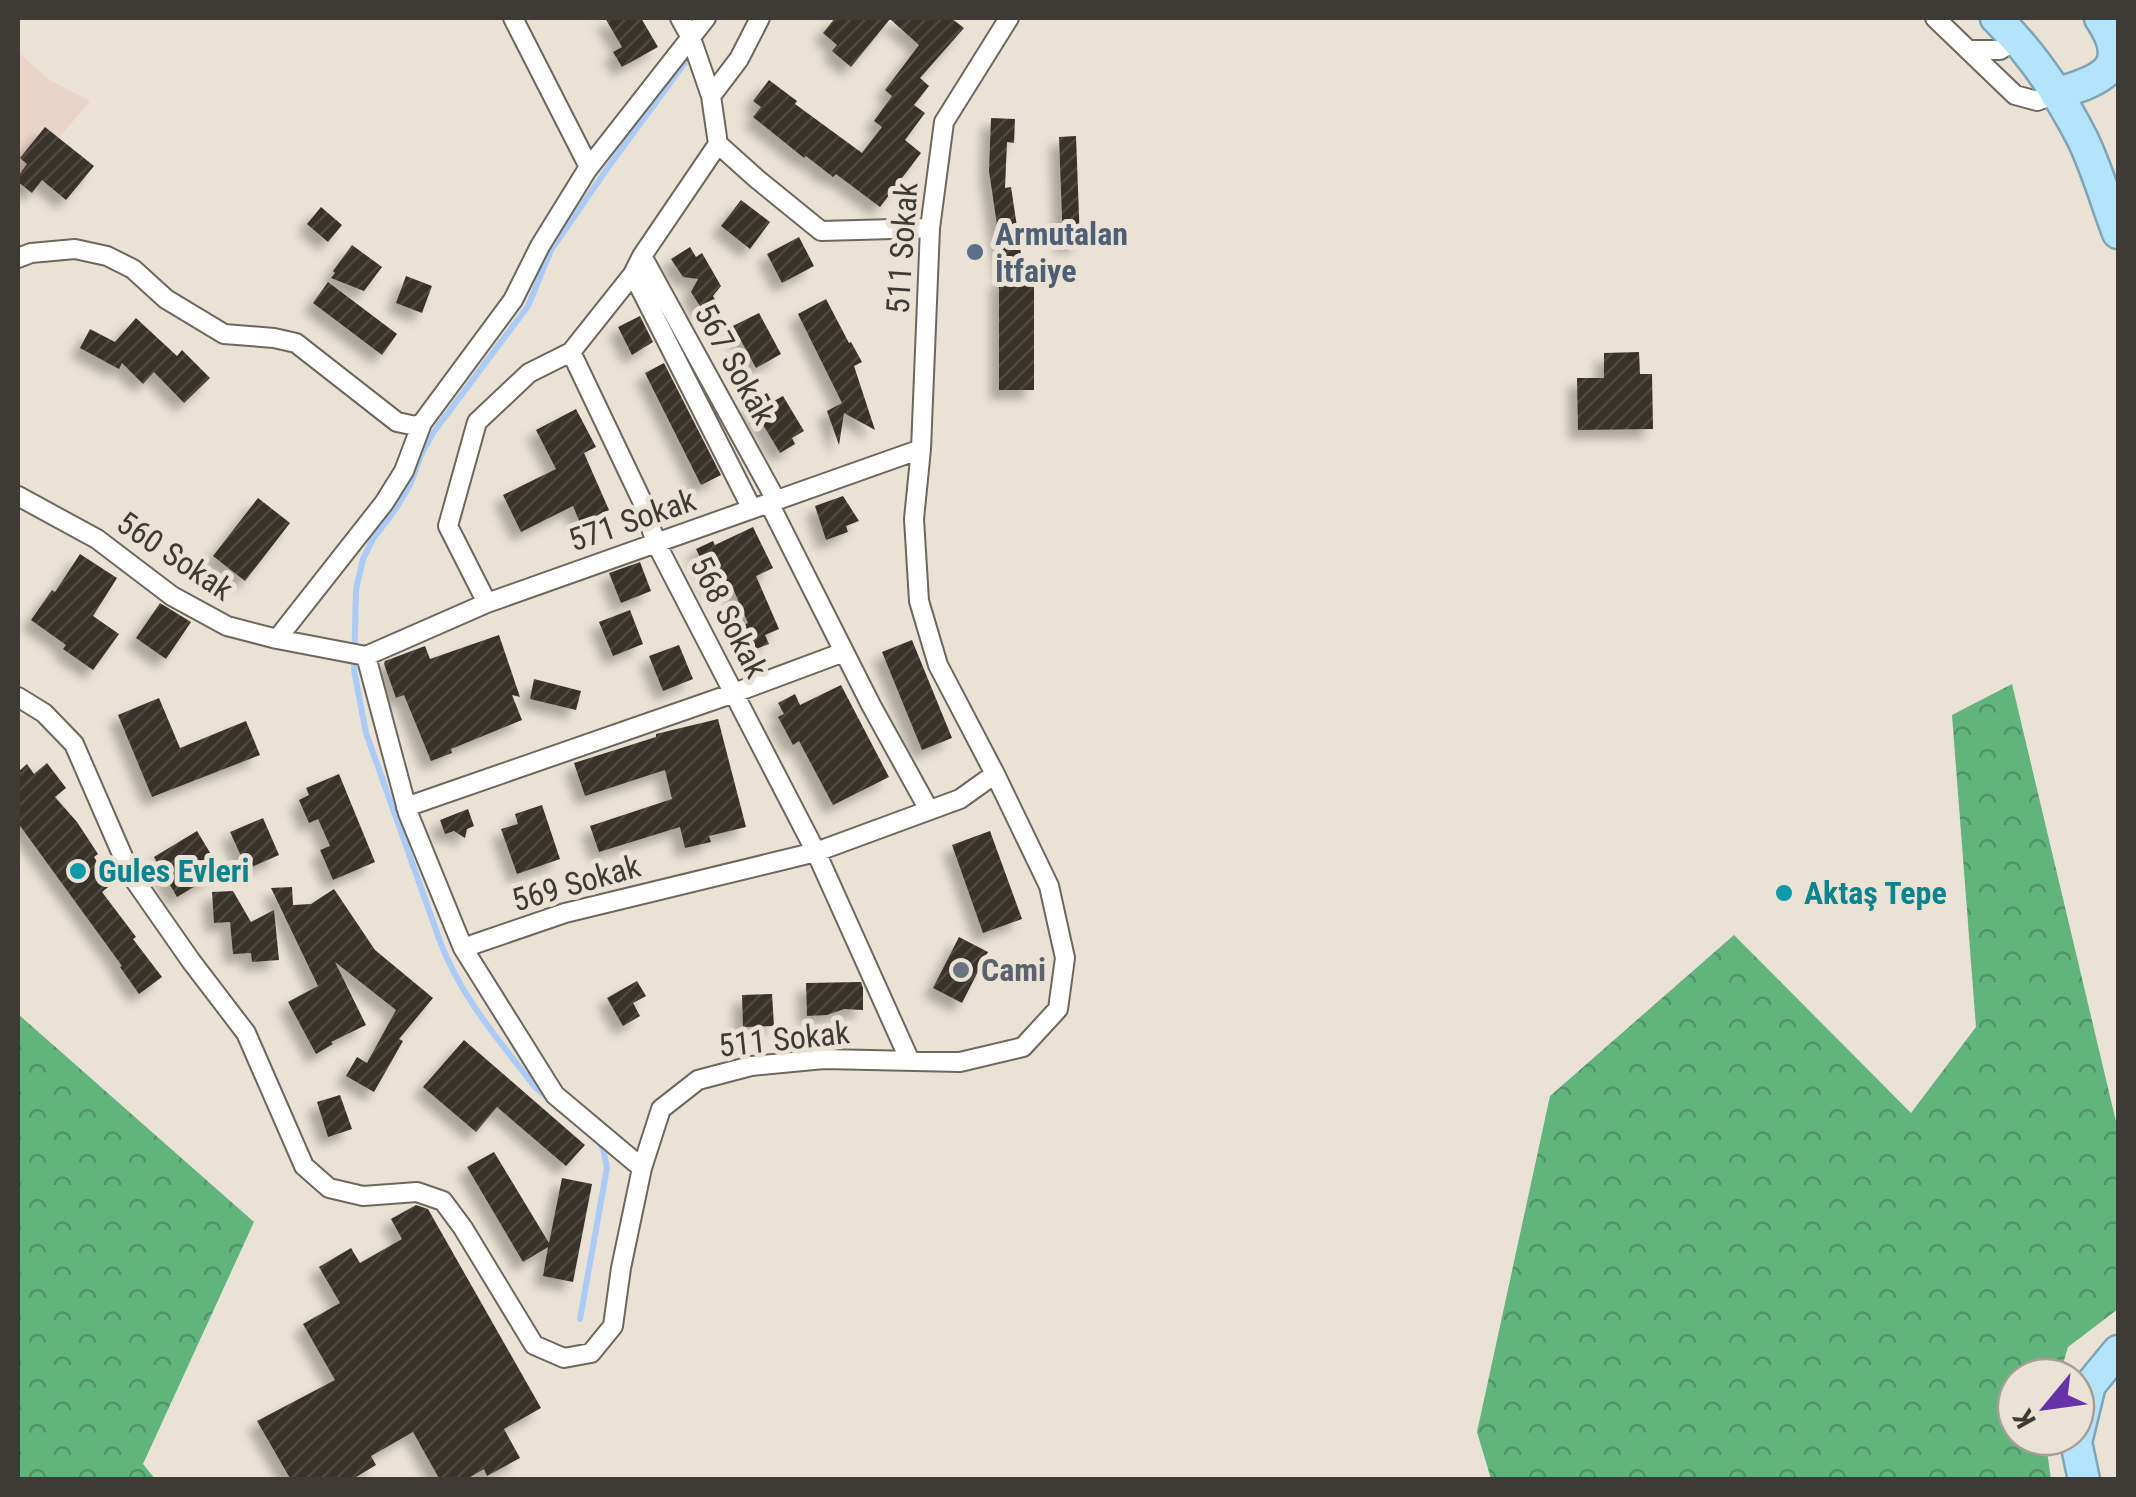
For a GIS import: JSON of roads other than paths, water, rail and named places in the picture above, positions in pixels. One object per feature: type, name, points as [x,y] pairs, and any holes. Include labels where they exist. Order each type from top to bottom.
[{"type":"highway","points":[[2015,25],[2082,138],[2118,233]]},
{"type":"highway","points":[[2056,94],[2088,84],[2110,68],[2111,44]]},
{"type":"highway","points":[[2084,1480],[2076,1442],[2090,1385],[2118,1351]]},
{"type":"street","points":[[513,18],[589,167]]},
{"type":"street","points":[[680,18],[711,96],[718,144],[821,232],[930,228]]},
{"type":"street","points":[[277,639],[384,504],[404,471],[422,423],[513,300],[540,246],[589,167],[706,18]]},
{"type":"street","points":[[711,96],[739,60],[760,18]]},
{"type":"street","name":"511 Sokak","points":[[18,697],[44,712],[74,744],[131,876],[246,1034],[304,1166],[329,1188],[363,1196],[417,1192],[442,1202],[463,1228],[534,1344],[564,1358],[591,1353],[613,1326],[642,1168],[662,1109],[698,1080],[751,1066],[824,1059],[960,1062],[1023,1047],[1058,1009],[1065,958],[1049,886],[938,664],[920,601],[914,519],[921,449],[930,228],[944,122],[1010,18]]},
{"type":"street","points":[[1935,18],[2016,96],[2037,101],[2056,94]]},
{"type":"street","points":[[1968,50],[2000,50],[2015,25]]},
{"type":"street","points":[[486,603],[448,526],[478,422],[528,373],[572,352],[633,274],[718,144]]},
{"type":"street","points":[[18,258],[75,249],[108,256],[132,269],[166,299],[224,334],[296,343],[397,422],[416,426],[422,423]]},
{"type":"street","name":"567 Sokak","points":[[642,256],[766,504]]},
{"type":"street","name":"567 Sokak","points":[[633,274],[766,504]]},
{"type":"street","name":"568 Sokak","points":[[572,352],[642,501],[656,543],[816,852],[910,1060]]},
{"type":"street","name":"571 Sokak","points":[[358,654],[486,603],[921,449]]},
{"type":"street","name":"560 Sokak","points":[[18,496],[97,539],[172,596],[227,626],[358,654]]},
{"type":"street","points":[[766,504],[929,810]]},
{"type":"street","points":[[406,807],[844,652]]},
{"type":"street","points":[[358,654],[406,807],[462,948],[555,1096],[642,1168]]},
{"type":"street","name":"569 Sokak","points":[[462,948],[564,914],[816,852],[960,799],[995,774]]},
{"type":"waterway","points":[[550,1100],[535,1087],[483,1019],[441,944],[366,733],[354,670],[356,590],[363,559],[410,485],[433,433],[528,306],[551,250],[687,60],[688,52]]},
{"type":"waterway","points":[[580,1319],[607,1168],[597,1140]]},
{"type":"place","name":"Armutalan İtfaiye","points":[[975,252]]},
{"type":"place","name":"Gules Evleri","points":[[78,871]]},
{"type":"place","name":"Aktaş Tepe","points":[[1784,893]]},
{"type":"place","name":"Cami","points":[[961,970]]}]
